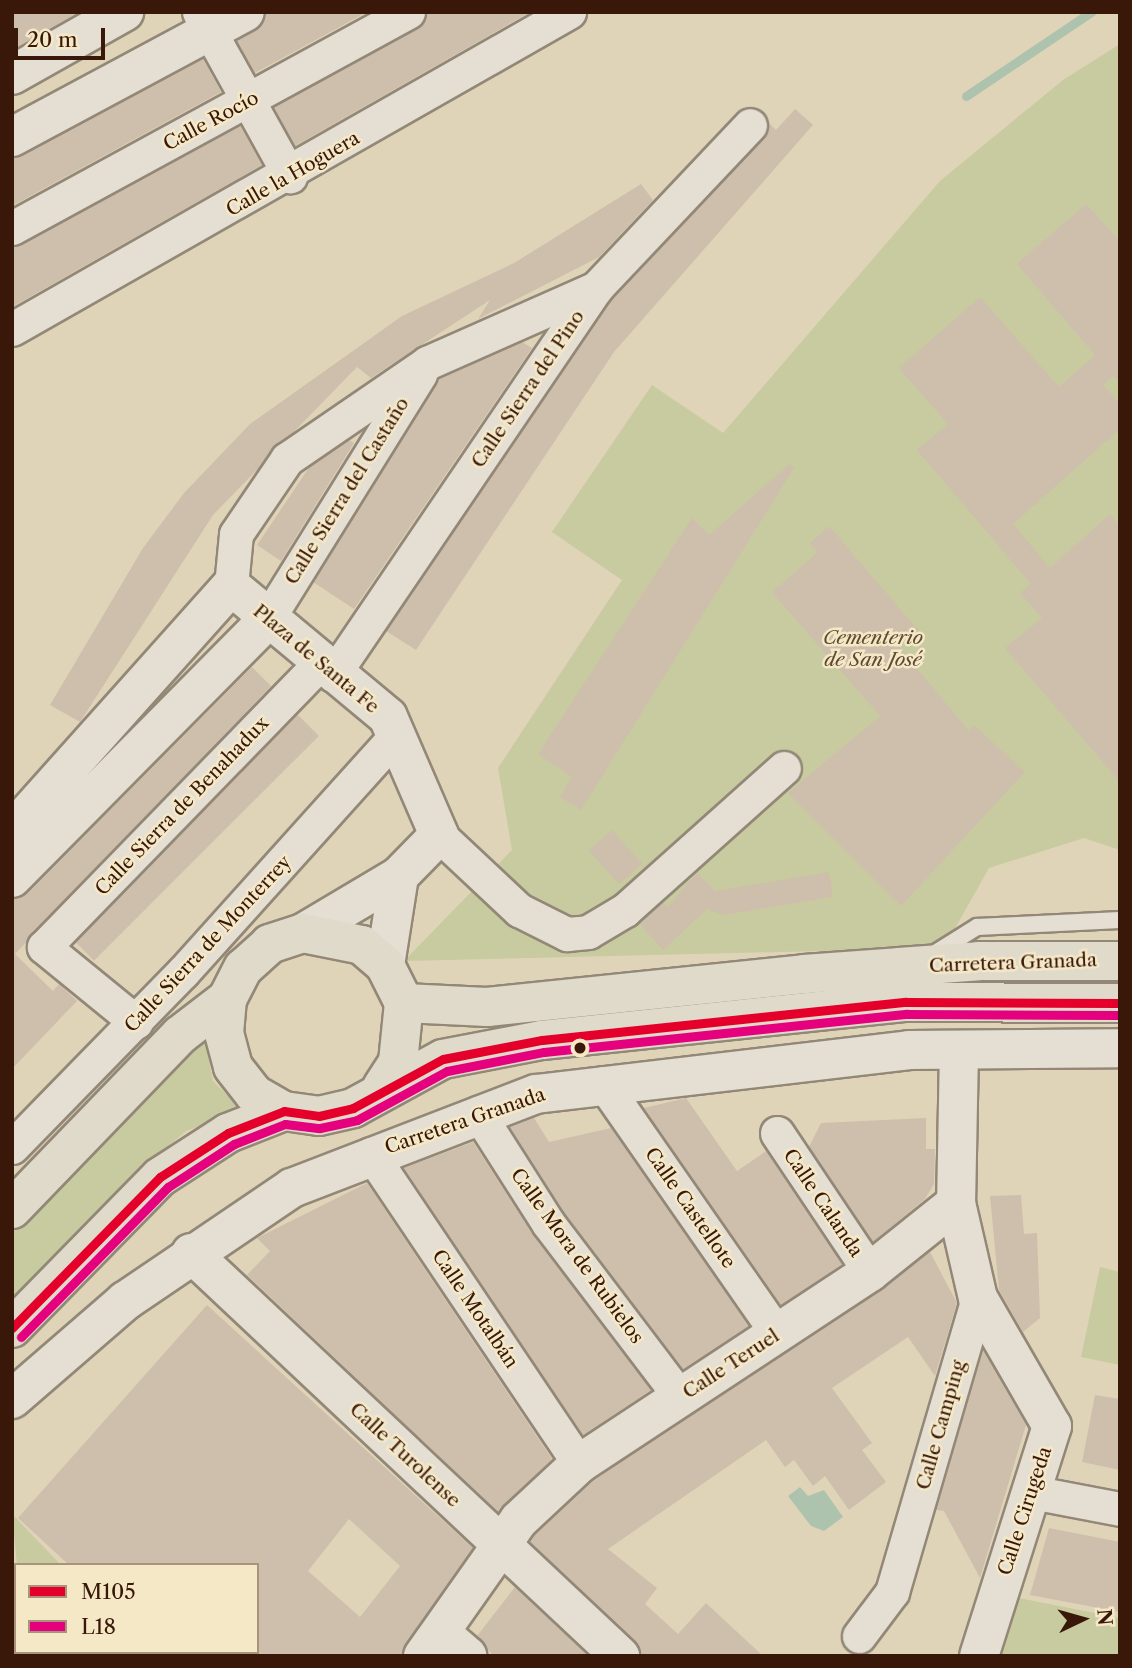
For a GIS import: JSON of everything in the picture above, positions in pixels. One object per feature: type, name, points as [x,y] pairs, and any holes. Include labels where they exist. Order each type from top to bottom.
[{"type":"main road","points":[[303,933],[362,945],[385,965],[404,1003],[398,1062],[382,1087]]},
{"type":"main road","name":"Carretera Granada","points":[[303,933],[270,944],[243,968],[227,999],[224,1033],[233,1067],[254,1094],[284,1111],[319,1116],[342,1111],[382,1087],[457,1055],[640,1029],[906,1002],[1120,1003]]},
{"type":"main road","name":"Carretera Granada","points":[[404,1003],[486,1007],[918,966],[1120,961]]},
{"type":"main road","name":"Carretera Granada","points":[[12,1209],[180,1035],[227,999]]},
{"type":"main road","name":"Carretera Granada","points":[[12,1328],[160,1177],[228,1133],[284,1111]]},
{"type":"street","points":[[12,75],[124,12]]},
{"type":"street","points":[[12,137],[205,22],[245,12]]},
{"type":"street","name":"Calle Rocío","points":[[12,228],[408,12]]},
{"type":"street","name":"Calle la Hoguera","points":[[12,329],[290,176],[569,14]]},
{"type":"street","points":[[205,22],[290,176]]},
{"type":"street","name":"Calle Sierra del Pino","points":[[326,670],[596,288],[750,125]]},
{"type":"street","points":[[12,831],[231,586],[236,534],[287,459],[427,363],[596,288]]},
{"type":"street","name":"Calle Sierra del Castaño","points":[[267,620],[427,363]]},
{"type":"street","name":"Plaza de Santa Fe","points":[[231,586],[326,670],[388,717],[439,835]]},
{"type":"street","points":[[12,878],[267,620]]},
{"type":"street","name":"Calle Sierra de Benahadux","points":[[136,1023],[44,947],[326,670]]},
{"type":"street","name":"Calle Sierra de Monterrey","points":[[12,1147],[136,1023],[397,734]]},
{"type":"street","points":[[303,933],[399,876],[439,835],[519,910],[567,934],[588,932],[625,910],[784,768]]},
{"type":"street","points":[[385,965],[399,876]]},
{"type":"street","name":"Carretera Granada","points":[[12,1399],[191,1253],[292,1188],[371,1154],[536,1094],[603,1083],[909,1050],[1120,1048]]},
{"type":"street","points":[[956,1203],[959,1050]]},
{"type":"street","name":"Calle Castellote","points":[[603,1083],[777,1334]]},
{"type":"street","name":"Calle Mora de Rubielos","points":[[478,1113],[548,1223],[680,1397]]},
{"type":"street","name":"Calle Calanda","points":[[777,1133],[870,1272]]},
{"type":"street","name":"Calle Motalbán","points":[[371,1154],[579,1464]]},
{"type":"street","name":"Calle Teruel","points":[[444,1648],[501,1546],[579,1464],[870,1272],[956,1203]]},
{"type":"street","name":"Calle Camping","points":[[859,1636],[892,1592],[978,1298],[956,1203]]},
{"type":"street","name":"Calle Turolense","points":[[191,1253],[620,1656]]},
{"type":"street","name":"Calle Cirugeda","points":[[978,1298],[1052,1426],[979,1656]]},
{"type":"street","points":[[1031,1492],[1120,1510]]},
{"type":"lane","points":[[918,966],[959,933],[977,927],[1120,920]]},
{"type":"green space","name":"Cementerio de San José","points":[[1120,44],[1120,850],[1084,838],[989,868],[944,948],[404,961],[512,850],[498,768],[622,580],[552,532],[652,385],[723,433],[940,181],[1063,80]]},
{"type":"green space","points":[[204,1035],[213,1081],[242,1110],[186,1131],[149,1162],[12,1302],[12,1227]]},
{"type":"green space","points":[[1100,1267],[1120,1272],[1120,1365],[1081,1357]]},
{"type":"green space","points":[[12,1514],[59,1563],[17,1563]]},
{"type":"green space","points":[[998,1594],[1120,1618],[1120,1656],[979,1656]]},
{"type":"shaded area","points":[[800,1487],[808,1496],[824,1490],[843,1517],[824,1531],[811,1526],[788,1496]]},
{"type":"building","points":[[12,12],[79,12],[12,50]]},
{"type":"building","points":[[267,12],[367,12],[255,73],[237,41],[263,24]]},
{"type":"building","points":[[427,12],[530,12],[295,146],[274,107],[417,29]]},
{"type":"building","points":[[203,59],[221,92],[12,206],[12,159]]},
{"type":"building","points":[[795,109],[813,125],[614,352],[416,650],[386,631],[611,300],[764,138],[769,123],[776,130]]},
{"type":"building","points":[[240,126],[262,165],[12,307],[12,247]]},
{"type":"building","points":[[641,184],[653,200],[599,257],[478,319],[490,300],[371,378],[357,367],[213,515],[80,722],[50,705],[143,548],[184,493],[250,424],[402,316],[514,263]]},
{"type":"building","points":[[1086,204],[1120,241],[1120,383],[1114,376],[1103,385],[1120,404],[1120,429],[1013,524],[1050,568],[1110,514],[1120,526],[1120,782],[1005,648],[1042,618],[1020,593],[1031,584],[917,450],[948,424],[899,368],[980,297],[1059,387],[1095,355],[1017,264]]},
{"type":"building","points":[[522,342],[532,348],[354,609],[313,582],[439,379]]},
{"type":"building","points":[[349,440],[354,443],[281,561],[257,545],[310,466]]},
{"type":"building","points":[[790,464],[794,468],[581,810],[560,797],[572,777],[538,754],[692,518],[709,535]]},
{"type":"building","points":[[829,526],[918,630],[899,647],[969,731],[974,725],[1025,772],[901,906],[788,793],[880,716],[772,592],[818,552],[810,543]]},
{"type":"building","points":[[252,667],[271,686],[15,954],[53,991],[59,984],[77,1001],[12,1069],[12,899],[28,893]]},
{"type":"building","points":[[297,714],[319,736],[94,961],[72,939]]},
{"type":"building","points":[[612,830],[642,863],[619,884],[589,851]]},
{"type":"building","points":[[829,872],[833,897],[723,915],[707,909],[663,950],[639,923],[663,902],[667,907],[697,873],[715,891]]},
{"type":"building","points":[[686,1098],[737,1171],[766,1151],[842,1264],[781,1305],[644,1108]]},
{"type":"building","points":[[534,1118],[549,1142],[611,1128],[749,1326],[683,1369],[564,1212],[510,1127]]},
{"type":"building","points":[[926,1118],[926,1149],[935,1149],[934,1184],[925,1199],[873,1242],[809,1147],[821,1123]]},
{"type":"building","points":[[473,1142],[533,1235],[651,1390],[583,1435],[404,1168]]},
{"type":"building","points":[[367,1183],[552,1459],[498,1512],[247,1275],[270,1251],[257,1238]]},
{"type":"building","points":[[1021,1195],[1024,1234],[1037,1233],[1040,1318],[1023,1332],[999,1290],[990,1196]]},
{"type":"building","points":[[930,1252],[957,1303],[935,1376],[908,1337],[832,1388],[872,1443],[862,1450],[886,1482],[849,1510],[825,1476],[813,1486],[794,1460],[785,1467],[766,1440],[608,1549],[657,1588],[645,1604],[678,1634],[706,1603],[763,1656],[641,1656],[635,1640],[530,1542],[593,1481]]},
{"type":"building","points":[[207,1305],[473,1548],[401,1656],[257,1656],[259,1563],[67,1563],[18,1518]],"holes":[[[349,1519],[400,1566],[360,1617],[308,1571]]]},
{"type":"building","points":[[983,1350],[1026,1425],[980,1578],[944,1511],[936,1510]]},
{"type":"building","points":[[1095,1395],[1120,1399],[1120,1470],[1082,1462]]},
{"type":"building","points":[[1049,1528],[1120,1542],[1120,1612],[1030,1595]]},
{"type":"building","points":[[515,1587],[588,1656],[494,1656],[477,1636]]},
{"type":"waterway","points":[[966,96],[1091,12]]},
{"type":"transit line","name":"M105","points":[[12,1328],[160,1177],[228,1133],[284,1111],[319,1116],[353,1108],[443,1059],[542,1040],[906,1002],[1120,1003]]},
{"type":"transit line","name":"L18","points":[[21,1337],[168,1187],[234,1144],[285,1124],[320,1128],[357,1120],[447,1071],[544,1052],[907,1014],[1120,1015]]}]
